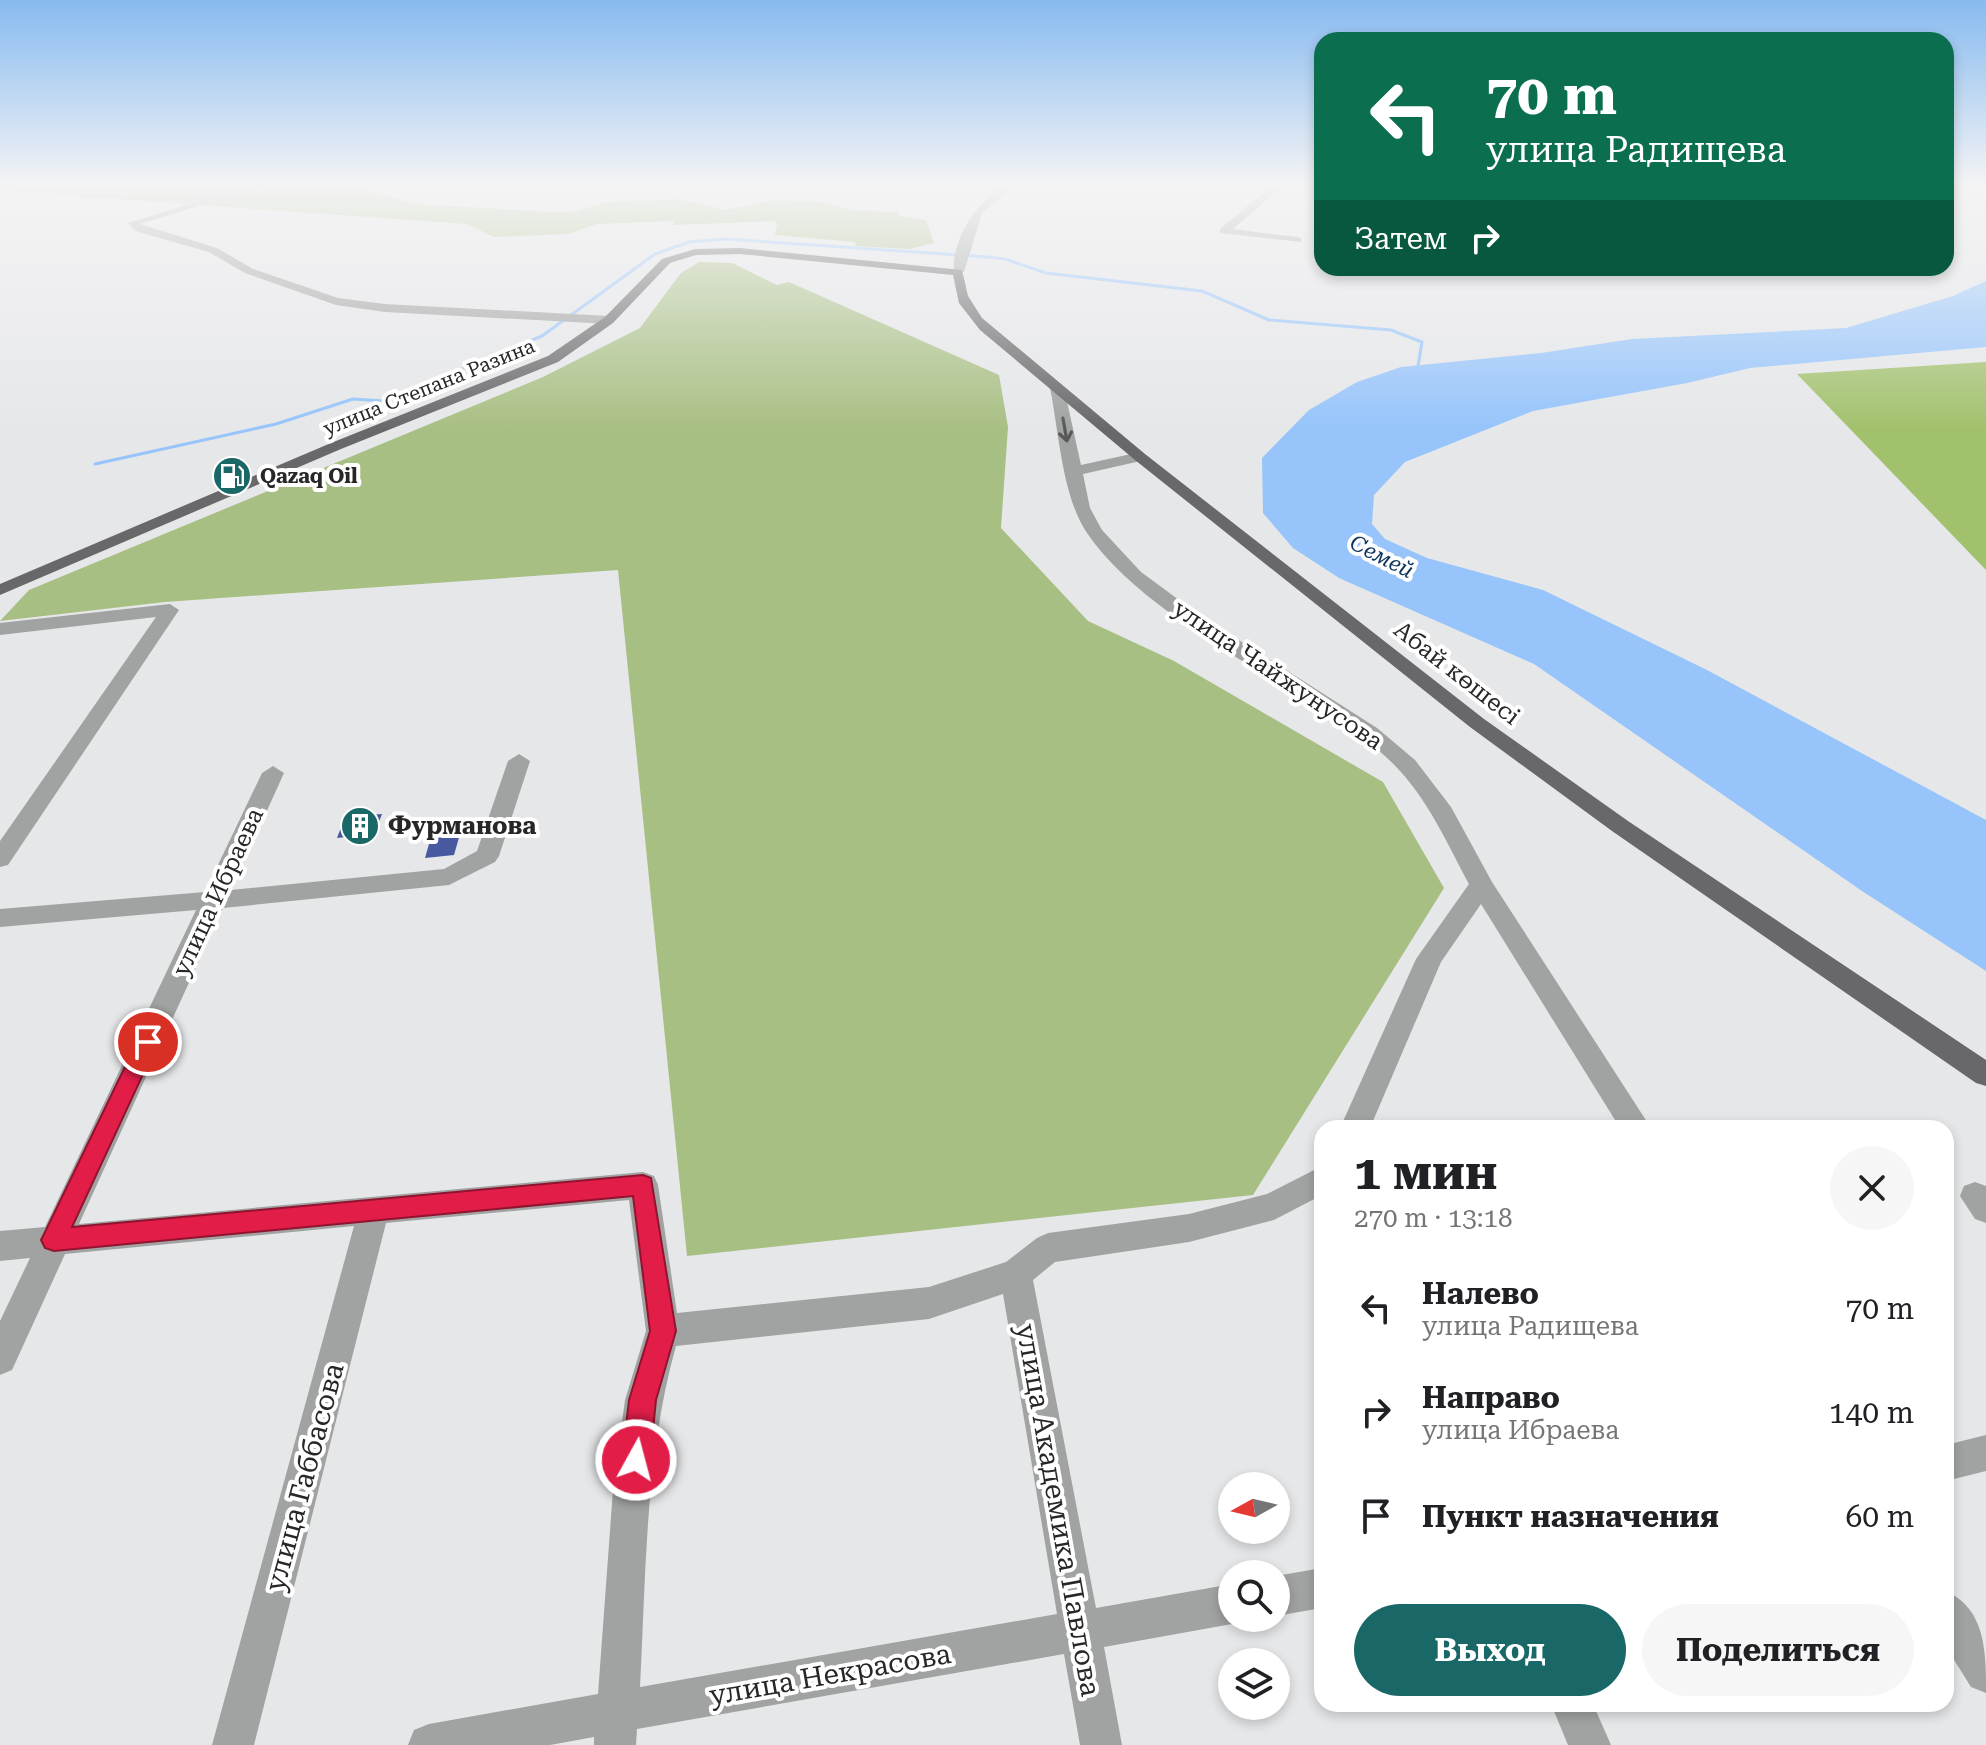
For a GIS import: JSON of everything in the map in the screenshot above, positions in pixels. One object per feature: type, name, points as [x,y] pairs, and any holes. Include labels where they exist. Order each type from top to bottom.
[{"type":"main road","name":"улица Степана Разина","points":[[0,590],[336,446],[553,359],[609,320],[661,266]]},
{"type":"main road","name":"Абай көшесі","points":[[961,266],[959,289],[968,312],[1140,457],[1477,723],[1633,835],[1986,1075]]},
{"type":"street","points":[[241,266],[336,301],[385,308],[609,320]]},
{"type":"street","name":"улица Чайжунусова","points":[[1057,388],[1082,508],[1095,532],[1135,576],[1191,618],[1370,732],[1407,765],[1440,807],[1481,885],[1631,1120]]},
{"type":"street","points":[[1073,471],[1140,457]]},
{"type":"street","points":[[0,629],[170,610],[0,859]]},
{"type":"street","points":[[0,918],[449,877],[487,856],[519,761]]},
{"type":"street","name":"улица Ибраева","points":[[0,1358],[273,773]]},
{"type":"street","points":[[1359,1120],[1429,959],[1481,885]]},
{"type":"street","points":[[663,1331],[929,1303],[1016,1274],[1048,1248],[1189,1228],[1274,1206],[1314,1184]]},
{"type":"street","points":[[0,1246],[643,1185],[663,1331],[643,1400],[632,1490],[616,1729]]},
{"type":"street","name":"улица Габбасова","points":[[233,1745],[374,1209]]},
{"type":"street","name":"улица Академика Павлова","points":[[1016,1274],[1101,1745]]},
{"type":"street","points":[[1954,1461],[1986,1453]]},
{"type":"street","points":[[1290,1594],[1314,1589]]},
{"type":"street","name":"улица Некрасова","points":[[429,1745],[616,1729],[1080,1630],[1218,1606]]},
{"type":"street","points":[[1954,1623],[1986,1672]]},
{"type":"street","points":[[1576,1712],[1590,1745]]},
{"type":"green space","points":[[692,266],[739,266],[777,285],[789,282],[999,375],[1008,427],[1001,528],[1088,621],[1174,661],[1383,782],[1444,888],[1253,1195],[687,1256],[618,570],[165,602],[0,621],[29,590],[543,377],[640,328],[681,273]]},
{"type":"green space","points":[[1986,362],[1986,570],[1797,374]]},
{"type":"water","name":"Семей","points":[[1986,281],[1986,347],[1750,368],[1687,383],[1533,411],[1405,462],[1374,495],[1372,524],[1385,539],[1427,558],[1543,590],[1707,670],[1986,820],[1986,971],[1862,891],[1534,664],[1339,578],[1293,548],[1263,513],[1262,458],[1309,410],[1357,382],[1401,367],[1541,353],[1632,339],[1846,328],[1953,296]]},
{"type":"building","name":"Фурманова","points":[[382,814],[374,834],[337,838],[345,817]]},
{"type":"building","name":"Фурманова","points":[[460,834],[454,855],[425,858],[431,837]]},
{"type":"waterway","points":[[95,464],[276,424],[353,399],[385,401],[542,336],[638,266]]},
{"type":"waterway","points":[[1027,266],[1046,273],[1202,291],[1269,320],[1391,330],[1422,342],[1417,372]]},
{"type":"place","name":"Qazaq Oil","points":[[232,476]]},
{"type":"place","name":"Фурманова","points":[[360,826]]},
{"type":"route","points":[[148,1042],[54,1240],[643,1185],[663,1331],[643,1400],[636,1460]]}]
